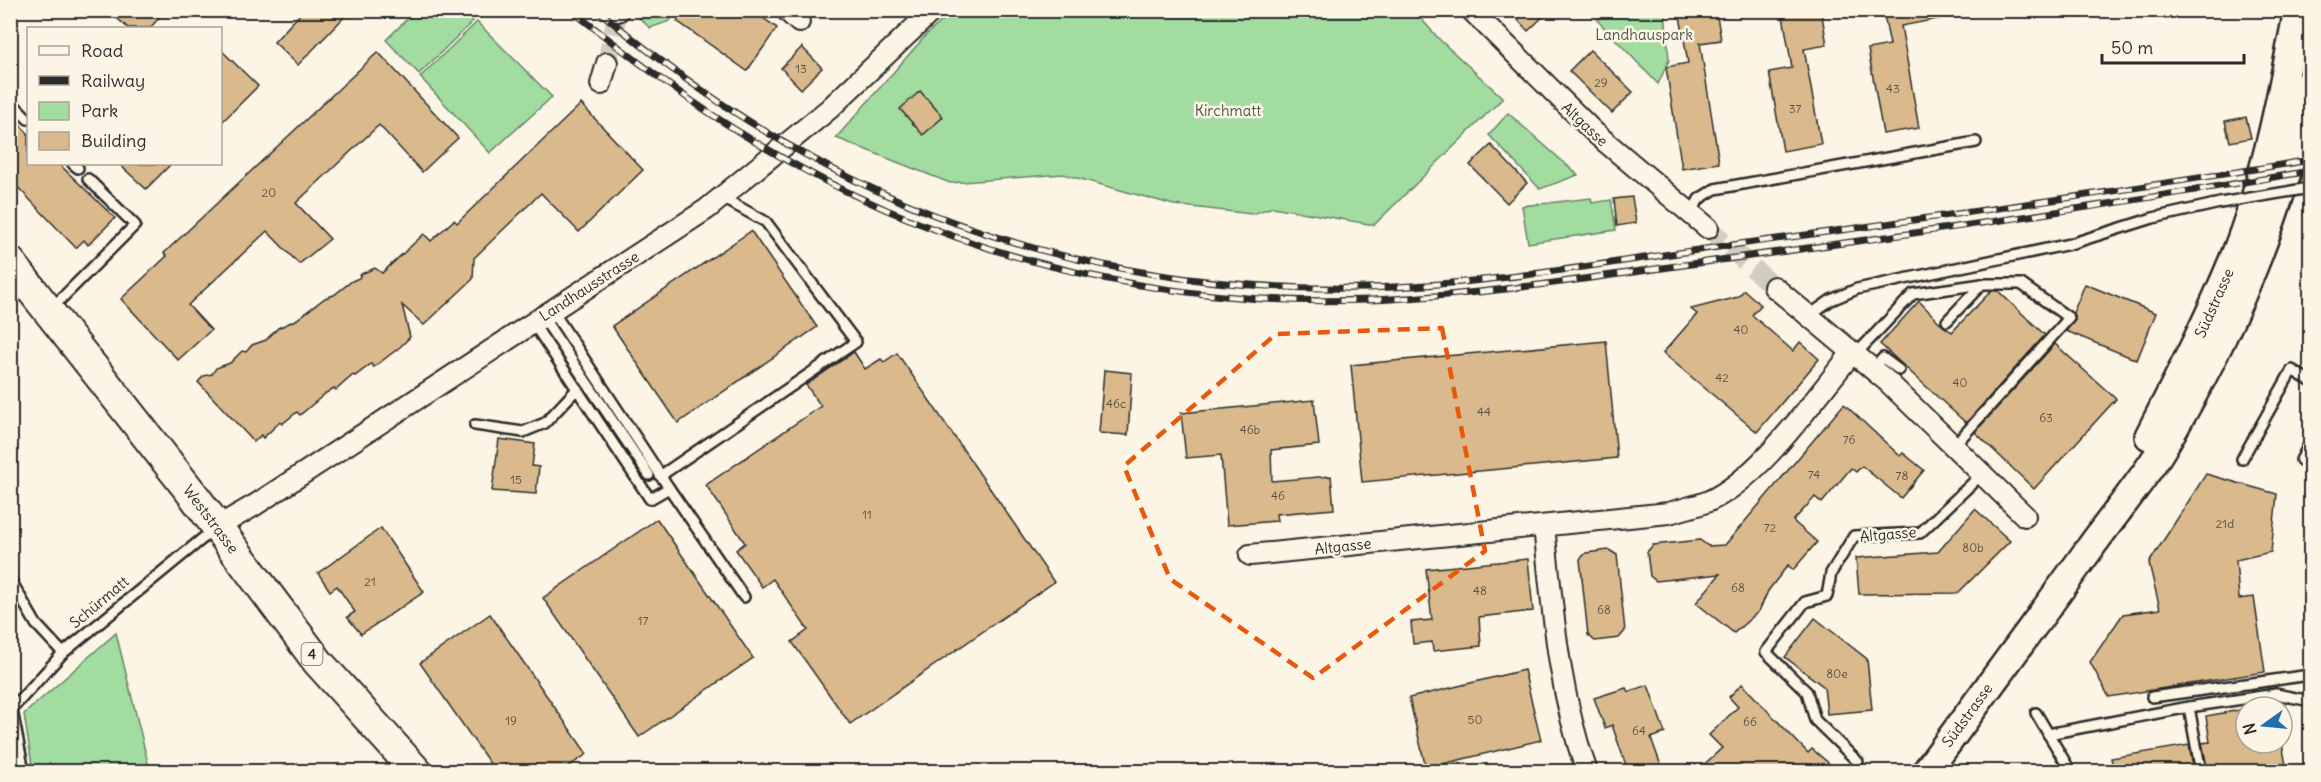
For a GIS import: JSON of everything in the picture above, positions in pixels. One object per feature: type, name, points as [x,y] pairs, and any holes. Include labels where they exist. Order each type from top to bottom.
[{"type":"main road","points":[[2286,72],[2292,10]]},
{"type":"main road","name":"Südstrasse","points":[[2073,573],[2183,371],[2234,256],[2256,189],[2286,72],[2298,10]]},
{"type":"main road","name":"Südstrasse","points":[[1926,771],[2158,454],[2204,374],[2236,306],[2274,210],[2302,120],[2310,83]]},
{"type":"main road","name":"Weststrasse","points":[[10,262],[217,527],[318,662],[417,771]]},
{"type":"street","name":"Landhausstrasse","points":[[217,527],[255,506],[723,198],[829,109],[933,10]]},
{"type":"street","name":"Altgasse","points":[[1471,10],[1595,133],[1708,228]]},
{"type":"street","points":[[601,84],[607,63]]},
{"type":"street","points":[[1774,287],[1873,369],[2025,516]]},
{"type":"street","name":"Altgasse","points":[[1250,555],[1669,513],[1709,501],[1734,486],[1761,463],[1855,353]]},
{"type":"street","points":[[1544,526],[1558,659],[1571,725],[1587,771]]},
{"type":"lane","points":[[10,101],[27,118]]},
{"type":"lane","points":[[1691,214],[1699,199],[1716,189],[1976,142]]},
{"type":"lane","points":[[49,311],[135,225],[88,179]]},
{"type":"lane","points":[[1808,316],[1831,300],[1857,288],[2061,247],[2153,218],[2220,203],[2310,188]]},
{"type":"lane","points":[[660,476],[856,342],[766,222],[723,198]]},
{"type":"lane","points":[[1947,321],[1982,284]]},
{"type":"lane","points":[[1855,353],[1913,294],[1982,284],[2021,284],[2069,318],[1954,446]]},
{"type":"lane","points":[[543,316],[577,389],[650,499],[669,488]]},
{"type":"lane","points":[[543,316],[649,475]]},
{"type":"lane","points":[[543,316],[669,488],[744,597]]},
{"type":"lane","points":[[1873,369],[1883,358],[1899,370]]},
{"type":"lane","points":[[2242,459],[2292,370],[2310,381]]},
{"type":"lane","points":[[475,425],[523,432],[545,423],[577,389]]},
{"type":"lane","points":[[2310,443],[2301,460],[2310,466]]},
{"type":"lane","name":"Altgasse","points":[[1858,762],[1815,720],[1807,692],[1766,652],[1805,602],[1827,596],[1831,573],[1854,536],[1920,533],[1982,474]]},
{"type":"lane","name":"Schürmatt","points":[[11,711],[63,653],[196,541],[217,527]]},
{"type":"lane","points":[[10,579],[36,624],[63,653]]},
{"type":"lane","points":[[2152,697],[2310,675]]},
{"type":"lane","points":[[2048,734],[2190,707],[2276,694],[2310,702]]},
{"type":"lane","points":[[2190,707],[2201,771]]},
{"type":"lane","points":[[11,711],[24,771]]},
{"type":"lane","points":[[2036,713],[2071,771]]},
{"type":"highlighted area","points":[[1442,328],[1485,551],[1313,678],[1170,579],[1124,466],[1276,334]]},
{"type":"green space","points":[[637,10],[676,11],[670,21],[650,28],[636,15]]},
{"type":"green space","points":[[415,11],[463,11],[473,21],[419,74],[386,40]]},
{"type":"green space","name":"Kirchmatt","points":[[954,11],[1414,11],[1440,40],[1503,98],[1374,225],[1273,207],[1252,214],[1174,205],[1063,174],[950,183],[836,138],[926,35]]},
{"type":"green space","name":"Landhauspark","points":[[1606,11],[1665,11],[1669,60],[1658,84],[1597,20]]},
{"type":"green space","points":[[477,22],[552,97],[490,153],[420,77]]},
{"type":"green space","points":[[1508,113],[1578,175],[1540,189],[1489,135]]},
{"type":"green space","points":[[1591,198],[1592,203],[1611,200],[1616,230],[1528,243],[1522,206]]},
{"type":"green space","points":[[116,633],[150,771],[33,771],[24,714]]},
{"type":"building","points":[[108,10],[166,10],[151,27],[127,27]]},
{"type":"building","points":[[304,10],[351,10],[298,65],[274,42]]},
{"type":"building","points":[[685,10],[752,10],[777,28],[747,71],[677,21]]},
{"type":"building","points":[[1525,10],[1550,10],[1528,31],[1517,19]]},
{"type":"building","points":[[1679,10],[1716,10],[1721,40],[1700,43],[1719,163],[1682,169],[1666,67],[1688,63]]},
{"type":"building","points":[[1782,10],[1821,10],[1827,45],[1804,49],[1821,144],[1783,151],[1769,72],[1792,68]]},
{"type":"building","points":[[1883,10],[1942,10],[1943,18],[1901,26],[1919,128],[1883,134],[1868,49],[1890,45]]},
{"type":"building","points":[[802,47],[822,68],[801,89],[781,68]]},
{"type":"building","points":[[1590,50],[1633,92],[1612,113],[1569,71]]},
{"type":"building","points":[[222,51],[258,86],[222,122]]},
{"type":"building","points":[[378,52],[458,138],[422,172],[379,125],[296,203],[330,239],[299,264],[267,231],[188,305],[211,330],[178,360],[121,299],[167,256],[164,253]]},
{"type":"building","points":[[920,91],[943,117],[923,135],[900,109]]},
{"type":"building","points":[[581,104],[643,170],[579,232],[541,193],[474,258],[473,279],[424,325],[402,305],[410,337],[400,347],[374,367],[371,364],[355,376],[353,375],[336,390],[334,388],[326,393],[300,415],[297,412],[282,424],[280,422],[263,438],[261,435],[254,442],[198,382],[204,376],[212,374],[216,368],[230,363],[242,351],[246,352],[252,345],[266,340],[278,328],[296,320],[325,298],[334,295],[359,278],[361,274],[375,268],[382,273],[424,234],[431,241],[454,220],[457,223]]},
{"type":"building","points":[[10,115],[27,132],[27,165],[60,165],[115,218],[88,245],[84,240],[76,248],[10,179]]},
{"type":"building","points":[[2246,117],[2251,138],[2230,142],[2225,121]]},
{"type":"building","points":[[1491,145],[1527,183],[1507,203],[1470,165]]},
{"type":"building","points":[[120,165],[170,165],[146,189]]},
{"type":"building","points":[[1632,197],[1636,223],[1617,226],[1614,199]]},
{"type":"building","points":[[751,231],[817,327],[678,423],[612,326]]},
{"type":"building","points":[[2085,284],[2156,313],[2137,360],[2066,331],[2075,320],[2073,313]]},
{"type":"building","points":[[1744,290],[1761,305],[1752,315],[1793,351],[1800,342],[1819,359],[1757,432],[1663,353],[1697,314],[1691,309],[1738,297]]},
{"type":"building","points":[[1991,291],[1998,291],[2045,335],[1966,423],[1880,344],[1919,301],[1952,332]]},
{"type":"building","points":[[1606,341],[1617,458],[1362,482],[1351,365]]},
{"type":"building","points":[[2055,344],[2116,399],[2034,489],[1975,432]]},
{"type":"building","points":[[854,352],[865,369],[881,359],[884,362],[897,353],[1054,582],[850,724],[792,642],[808,630],[773,579],[762,587],[736,550],[745,543],[706,485],[821,406],[806,385]]},
{"type":"building","points":[[1104,370],[1132,373],[1128,435],[1099,433]]},
{"type":"building","points":[[1314,400],[1319,445],[1271,450],[1272,481],[1331,476],[1334,509],[1276,514],[1277,521],[1227,525],[1221,455],[1186,458],[1181,413]]},
{"type":"building","points":[[1844,404],[1900,456],[1903,453],[1924,470],[1901,498],[1862,466],[1856,472],[1851,468],[1822,503],[1815,497],[1793,521],[1817,542],[1793,570],[1788,565],[1768,591],[1759,611],[1734,633],[1696,603],[1720,574],[1656,581],[1650,576],[1647,552],[1653,545],[1700,540],[1708,546],[1725,545]]},
{"type":"building","points":[[499,439],[535,444],[532,466],[539,467],[536,494],[492,491]]},
{"type":"building","points":[[2206,474],[2277,494],[2271,552],[2236,560],[2239,599],[2254,597],[2265,672],[2109,697],[2090,662],[2123,614],[2160,609],[2149,563]]},
{"type":"building","points":[[1975,509],[2010,541],[1958,593],[1859,594],[1856,558],[1938,552]]},
{"type":"building","points":[[657,519],[753,658],[639,737],[543,598]]},
{"type":"building","points":[[381,528],[424,592],[361,634],[347,617],[355,612],[337,586],[330,591],[318,573]]},
{"type":"building","points":[[1609,550],[1617,555],[1625,631],[1619,638],[1595,641],[1588,635],[1580,559],[1586,553]]},
{"type":"building","points":[[1528,559],[1533,611],[1479,617],[1481,646],[1433,651],[1432,642],[1413,644],[1411,622],[1432,620],[1426,569]]},
{"type":"building","points":[[490,614],[587,754],[562,771],[495,771],[420,663]]},
{"type":"building","points":[[1815,618],[1867,659],[1872,710],[1827,714],[1824,687],[1785,657]]},
{"type":"building","points":[[1524,670],[1541,740],[1426,768],[1409,698]]},
{"type":"building","points":[[1742,684],[1808,753],[1812,749],[1838,771],[1697,771],[1722,748],[1709,735],[1738,707],[1729,697]]},
{"type":"building","points":[[1648,685],[1665,733],[1651,738],[1663,771],[1628,771],[1612,725],[1605,728],[1594,698],[1626,688],[1628,692]]},
{"type":"building","points":[[2234,711],[2234,755],[2284,755],[2287,771],[2208,771],[2202,743],[2210,742],[2206,716]]},
{"type":"building","points":[[2189,745],[2194,771],[2114,771],[2111,758]]},
{"type":"tunnel","points":[[607,63],[618,11]]},
{"type":"tunnel","points":[[1708,228],[1774,287]]},
{"type":"railway","points":[[571,10],[662,80],[757,143],[827,182],[900,215],[975,244],[1051,266],[1129,283],[1208,294],[1288,300],[1368,300],[1498,290],[1938,230],[2310,171]]},
{"type":"railway","points":[[598,10],[683,77],[771,135],[862,183],[955,223],[1052,253],[1153,274],[1257,286],[1366,288],[1504,278],[2021,205],[2310,160]]}]
